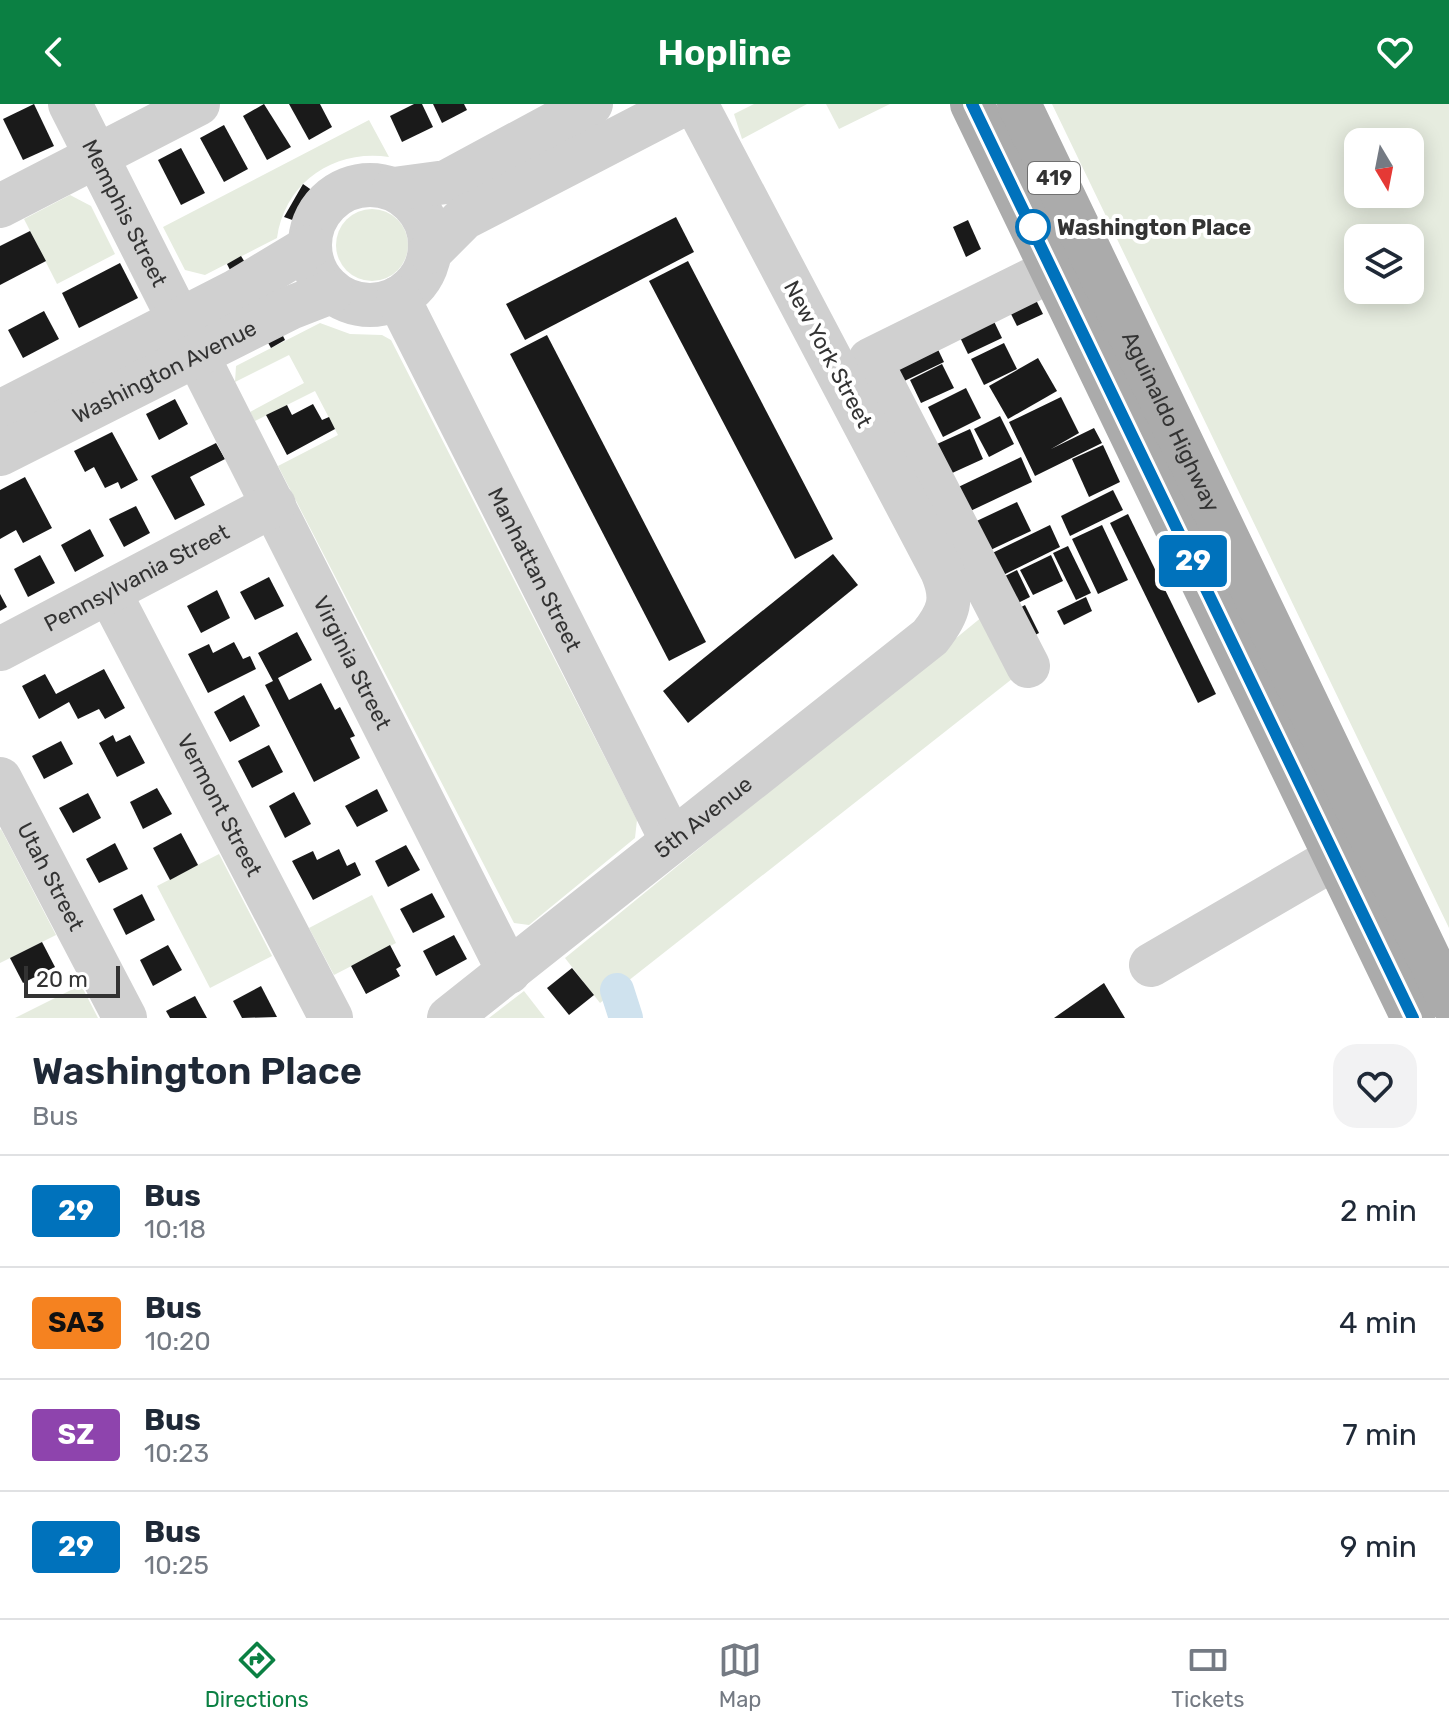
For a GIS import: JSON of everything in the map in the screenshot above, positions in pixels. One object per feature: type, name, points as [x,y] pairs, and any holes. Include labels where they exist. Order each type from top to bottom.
[{"type":"main road","name":"Aguinaldo Highway","points":[[972,104],[1054,269],[1330,801],[1449,1000]]},
{"type":"main road","name":"Aguinaldo Highway","points":[[1019,104],[1330,801],[1335,858],[1413,1018]]},
{"type":"street","name":"Memphis Street","points":[[70,104],[189,336]]},
{"type":"street","points":[[0,206],[198,104]]},
{"type":"street","points":[[394,189],[422,214],[430,232],[430,252],[425,270],[414,286],[398,298],[364,305],[331,292],[312,264],[309,247],[311,227],[320,209],[335,195],[353,186],[374,184],[394,189],[446,182],[591,104]]},
{"type":"street","points":[[430,252],[464,218],[684,104]]},
{"type":"street","name":"New York Street","points":[[696,104],[942,571],[950,590],[950,608]]},
{"type":"street","name":"Washington Avenue","points":[[0,454],[189,336],[272,271],[309,247]]},
{"type":"street","points":[[1028,666],[870,360],[1054,269]]},
{"type":"street","name":"Washington Avenue","points":[[0,412],[189,336],[290,308],[331,292]]},
{"type":"street","name":"Manhattan Street","points":[[398,298],[672,841]]},
{"type":"street","name":"Virginia Street","points":[[189,336],[509,972]]},
{"type":"street","name":"Pennsylvania Street","points":[[0,649],[274,505]]},
{"type":"street","name":"Vermont Street","points":[[109,592],[331,1018]]},
{"type":"street","name":"5th Avenue","points":[[449,1018],[930,637],[950,608]]},
{"type":"street","name":"Utah Street","points":[[0,779],[125,1018]]},
{"type":"street","points":[[1151,965],[1335,858]]},
{"type":"shaded area","points":[[754,104],[807,104],[742,139],[734,114]]},
{"type":"shaded area","points":[[826,104],[890,104],[839,129]]},
{"type":"shaded area","points":[[1052,104],[1449,104],[1449,928]]},
{"type":"shaded area","points":[[369,120],[389,157],[349,158],[332,164],[301,186],[282,218],[277,238],[205,275],[185,270],[163,227]]},
{"type":"shaded area","points":[[70,195],[91,206],[115,254],[57,284],[24,219]]},
{"type":"shaded area","points":[[372,209],[392,215],[402,225],[408,245],[402,265],[392,275],[372,281],[352,275],[342,265],[336,245],[342,225],[352,215]]},
{"type":"shaded area","points":[[320,323],[350,334],[382,335],[391,340],[637,820],[635,838],[529,925],[514,923],[278,466],[338,435],[315,391],[255,421],[250,412],[304,383],[289,355],[235,382],[236,366]]},
{"type":"shaded area","points":[[988,612],[1021,672],[600,1003],[565,958]]},
{"type":"shaded area","points":[[0,830],[56,935],[0,963]]},
{"type":"shaded area","points":[[219,854],[272,956],[210,988],[157,886]]},
{"type":"shaded area","points":[[372,895],[396,943],[334,975],[309,928]]},
{"type":"shaded area","points":[[81,985],[98,1018],[15,1018]]},
{"type":"shaded area","points":[[524,991],[545,1018],[489,1018]]},
{"type":"building","points":[[34,104],[54,146],[23,160],[3,119]]},
{"type":"building","points":[[264,104],[291,147],[267,160],[243,116]]},
{"type":"building","points":[[289,104],[320,104],[332,127],[309,140]]},
{"type":"building","points":[[414,104],[422,104],[433,127],[402,142],[390,116]]},
{"type":"building","points":[[433,104],[464,104],[467,110],[442,123]]},
{"type":"building","points":[[224,125],[248,169],[224,182],[200,138]]},
{"type":"building","points":[[181,148],[205,193],[181,205],[158,160]]},
{"type":"building","points":[[303,184],[313,191],[298,222],[284,217]]},
{"type":"building","points":[[676,217],[694,252],[525,340],[506,304]]},
{"type":"building","points":[[968,220],[981,249],[966,257],[953,227]]},
{"type":"building","points":[[30,231],[46,261],[0,285],[0,246]]},
{"type":"building","points":[[241,256],[246,264],[231,272],[227,264]]},
{"type":"building","points":[[688,261],[833,539],[795,559],[649,281]]},
{"type":"building","points":[[120,263],[138,298],[79,328],[62,293]]},
{"type":"building","points":[[1034,296],[1043,314],[1017,326],[1008,308]]},
{"type":"building","points":[[988,309],[1002,338],[968,354],[954,325]]},
{"type":"building","points":[[44,311],[59,339],[23,358],[8,330]]},
{"type":"building","points":[[281,332],[285,340],[271,348],[266,339]]},
{"type":"building","points":[[547,335],[706,642],[669,661],[510,354]]},
{"type":"building","points":[[933,339],[944,362],[896,385],[886,362]]},
{"type":"building","points":[[1004,343],[1017,369],[984,385],[971,359]]},
{"type":"building","points":[[1038,358],[1057,391],[1008,419],[989,386]]},
{"type":"building","points":[[942,364],[954,388],[921,403],[910,380]]},
{"type":"building","points":[[966,388],[981,418],[943,437],[928,407]]},
{"type":"building","points":[[1061,397],[1079,433],[1051,449],[1094,428],[1102,443],[1035,476],[1009,422]]},
{"type":"building","points":[[175,399],[188,424],[159,440],[146,414]]},
{"type":"building","points":[[313,404],[322,420],[329,417],[335,429],[287,455],[266,415],[287,405],[292,415]]},
{"type":"building","points":[[1000,416],[1014,444],[989,457],[974,429]]},
{"type":"building","points":[[970,429],[983,459],[950,474],[937,444]]},
{"type":"building","points":[[112,432],[138,480],[121,489],[118,482],[105,488],[94,467],[85,472],[74,451]]},
{"type":"building","points":[[216,443],[225,459],[190,477],[205,505],[175,520],[151,476]]},
{"type":"building","points":[[1103,445],[1120,482],[1089,497],[1072,459]]},
{"type":"building","points":[[1021,457],[1032,482],[964,514],[952,490]]},
{"type":"building","points":[[25,477],[52,528],[23,543],[16,530],[0,539],[0,490]]},
{"type":"building","points":[[1113,490],[1123,510],[1070,536],[1061,516]]},
{"type":"building","points":[[1017,502],[1031,531],[980,555],[966,526]]},
{"type":"building","points":[[136,506],[150,533],[124,547],[109,519]]},
{"type":"building","points":[[1128,514],[1216,694],[1198,703],[1110,523]]},
{"type":"building","points":[[1050,525],[1060,547],[991,581],[980,559]]},
{"type":"building","points":[[1102,525],[1128,580],[1098,594],[1072,539]]},
{"type":"building","points":[[90,529],[104,556],[75,572],[61,545]]},
{"type":"building","points":[[1068,546],[1091,593],[1076,600],[1053,553]]},
{"type":"building","points":[[833,554],[858,585],[688,723],[663,691]]},
{"type":"building","points":[[40,555],[55,583],[28,597],[14,569]]},
{"type":"building","points":[[1051,555],[1063,581],[1033,595],[1020,570]]},
{"type":"building","points":[[1017,570],[1030,597],[1004,610],[991,583]]},
{"type":"building","points":[[269,577],[284,606],[255,620],[240,592]]},
{"type":"building","points":[[217,590],[230,618],[201,633],[187,606]]},
{"type":"building","points":[[0,594],[7,607],[0,611]]},
{"type":"building","points":[[1086,597],[1092,611],[1064,625],[1057,611]]},
{"type":"building","points":[[1025,605],[1039,633],[1023,641],[1009,614]]},
{"type":"building","points":[[297,632],[312,660],[278,678],[289,700],[321,683],[335,710],[340,707],[355,736],[350,738],[360,758],[314,782],[265,685],[273,681],[258,653]]},
{"type":"building","points":[[234,642],[243,659],[250,656],[256,669],[208,693],[188,654],[209,644],[213,653]]},
{"type":"building","points":[[104,669],[125,708],[105,719],[99,709],[78,719],[69,702],[39,719],[22,686],[45,674],[56,694]]},
{"type":"building","points":[[244,695],[260,726],[230,742],[214,712]]},
{"type":"building","points":[[113,735],[116,742],[130,735],[145,763],[117,777],[99,743]]},
{"type":"building","points":[[61,741],[73,764],[44,779],[32,756]]},
{"type":"building","points":[[269,745],[283,772],[252,788],[238,761]]},
{"type":"building","points":[[157,788],[172,814],[143,829],[130,802]]},
{"type":"building","points":[[377,789],[388,811],[357,827],[345,806]]},
{"type":"building","points":[[294,792],[311,824],[285,838],[269,806]]},
{"type":"building","points":[[88,793],[101,818],[73,833],[59,808]]},
{"type":"building","points":[[181,833],[198,865],[170,880],[153,848]]},
{"type":"building","points":[[115,843],[128,869],[99,883],[86,859]]},
{"type":"building","points":[[406,845],[420,870],[388,887],[375,861]]},
{"type":"building","points":[[339,849],[347,866],[355,862],[361,875],[313,900],[292,861],[313,851],[317,860]]},
{"type":"building","points":[[432,893],[445,917],[413,933],[400,909]]},
{"type":"building","points":[[142,894],[155,920],[126,935],[113,909]]},
{"type":"building","points":[[454,935],[467,959],[436,976],[423,951]]},
{"type":"building","points":[[42,942],[55,967],[23,983],[10,958]]},
{"type":"building","points":[[168,945],[182,970],[153,986],[140,960]]},
{"type":"building","points":[[390,945],[401,966],[396,969],[400,976],[366,994],[351,966]]},
{"type":"building","points":[[572,968],[594,995],[569,1015],[547,988]]},
{"type":"building","points":[[1104,983],[1125,1018],[1054,1018]]},
{"type":"building","points":[[261,986],[277,1017],[242,1018],[233,1001]]},
{"type":"building","points":[[195,996],[207,1018],[170,1018],[166,1011]]},
{"type":"waterway","points":[[617,990],[626,1018]]},
{"type":"bus line","name":"29","points":[[972,104],[1066,293],[1413,1018]]},
{"type":"place","name":"Washington Place","points":[[1033,227]]}]
